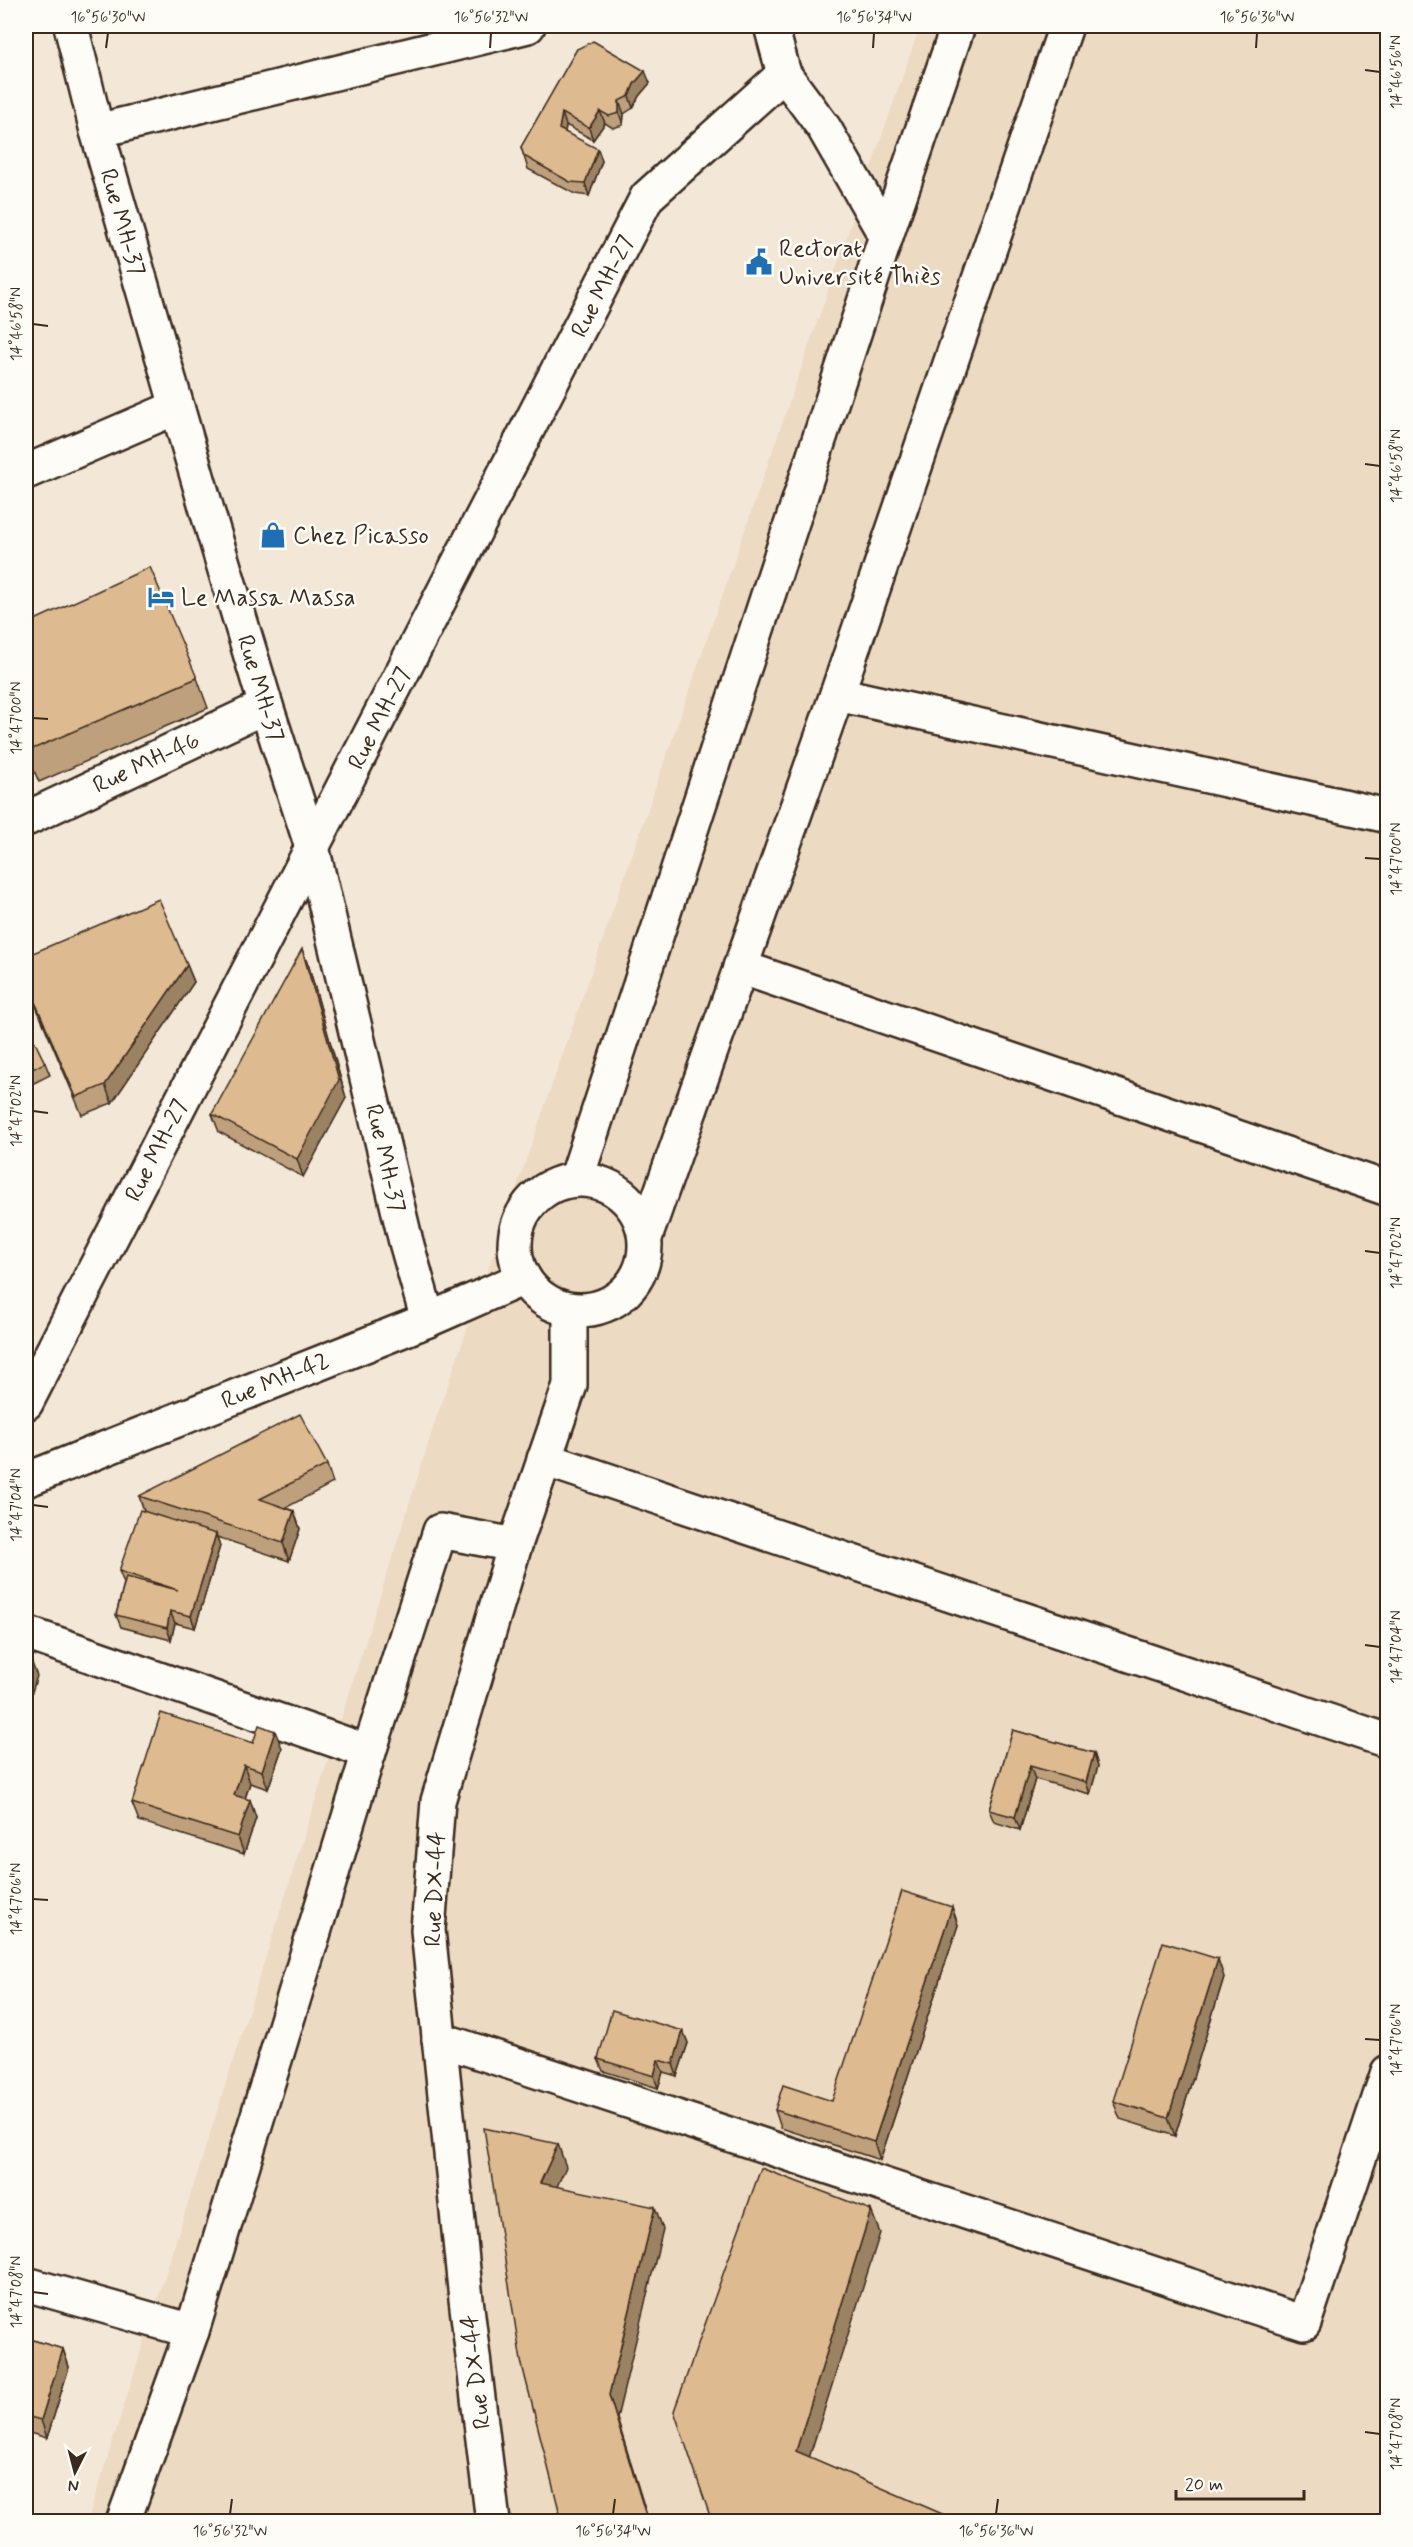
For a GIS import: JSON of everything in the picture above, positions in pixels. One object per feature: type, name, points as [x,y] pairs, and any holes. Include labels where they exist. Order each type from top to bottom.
[{"type":"street","name":"Rue MH-37","points":[[71,26],[97,131],[177,407],[266,706],[312,847],[406,1242],[428,1320]]},
{"type":"street","points":[[97,131],[445,35],[528,26]]},
{"type":"street","points":[[771,26],[784,74],[824,128],[886,236]]},
{"type":"street","points":[[576,1180],[886,236],[958,26]]},
{"type":"street","points":[[646,1235],[633,1206],[608,1185],[576,1180],[545,1190],[527,1207],[516,1230],[515,1255],[524,1278],[542,1298],[570,1310],[600,1308],[626,1293],[642,1268],[646,1235],[837,694],[1066,26]]},
{"type":"street","name":"Rue MH-27","points":[[26,1403],[647,197],[784,74]]},
{"type":"street","points":[[26,472],[177,407]]},
{"type":"street","points":[[837,694],[1388,816]]},
{"type":"street","name":"Rue MH-46","points":[[26,819],[266,706]]},
{"type":"street","points":[[740,967],[1388,1189]]},
{"type":"street","name":"Rue MH-42","points":[[26,1480],[428,1320],[524,1278]]},
{"type":"street","name":"Rue DX-44","points":[[493,2522],[466,2299],[428,1930],[438,1801],[515,1545],[570,1386],[570,1310]]},
{"type":"street","points":[[544,1459],[1388,1741]]},
{"type":"street","points":[[123,2522],[192,2331],[369,1752],[440,1530],[515,1545]]},
{"type":"street","points":[[26,1633],[369,1752]]},
{"type":"street","points":[[439,2038],[1304,2323],[1388,2072]]},
{"type":"street","points":[[26,2284],[192,2331]]},
{"type":"shaded area","points":[[920,26],[1387,26],[1387,2521],[87,2522],[436,1419]]},
{"type":"building","points":[[593,41],[645,71],[634,84],[629,96],[619,101],[619,113],[609,116],[600,111],[589,128],[562,113],[559,129],[598,149],[585,183],[570,182],[524,156],[521,147],[577,49]]},
{"type":"building","points":[[150,567],[197,678],[28,751],[26,746],[26,624]]},
{"type":"building","points":[[159,899],[187,965],[105,1085],[76,1097],[26,981],[26,956]]},
{"type":"building","points":[[302,949],[339,1080],[297,1159],[212,1114]]},
{"type":"building","points":[[28,1028],[45,1063],[26,1072],[26,1029]]},
{"type":"building","points":[[300,1414],[327,1465],[260,1499],[294,1511],[283,1543],[139,1496]]},
{"type":"building","points":[[140,1510],[216,1534],[191,1616],[170,1611],[167,1628],[116,1615],[126,1577],[178,1590],[119,1571]]},
{"type":"building","points":[[26,1657],[30,1658],[26,1674]]},
{"type":"building","points":[[161,1713],[253,1743],[259,1725],[275,1731],[262,1771],[244,1765],[234,1795],[250,1800],[238,1837],[132,1803]]},
{"type":"building","points":[[1013,1730],[1094,1753],[1086,1782],[1030,1766],[1015,1817],[989,1810]]},
{"type":"building","points":[[902,1891],[952,1907],[874,2142],[775,2110],[783,2085],[832,2101]]},
{"type":"building","points":[[1163,1942],[1218,1959],[1168,2118],[1113,2101]]},
{"type":"building","points":[[612,2010],[683,2031],[673,2064],[658,2060],[654,2076],[598,2059]]},
{"type":"building","points":[[484,2128],[558,2144],[540,2183],[655,2207],[609,2395],[648,2522],[562,2522],[521,2361]]},
{"type":"building","points":[[761,2168],[871,2210],[796,2451],[961,2522],[712,2522],[674,2411]]},
{"type":"building","points":[[26,2338],[63,2349],[41,2420],[26,2416]]},
{"type":"place","name":"Rectorat Université Thiès","points":[[759,262]]},
{"type":"place","name":"Chez Picasso","points":[[273,535]]},
{"type":"place","name":"Le Massa Massa","points":[[161,597]]}]
